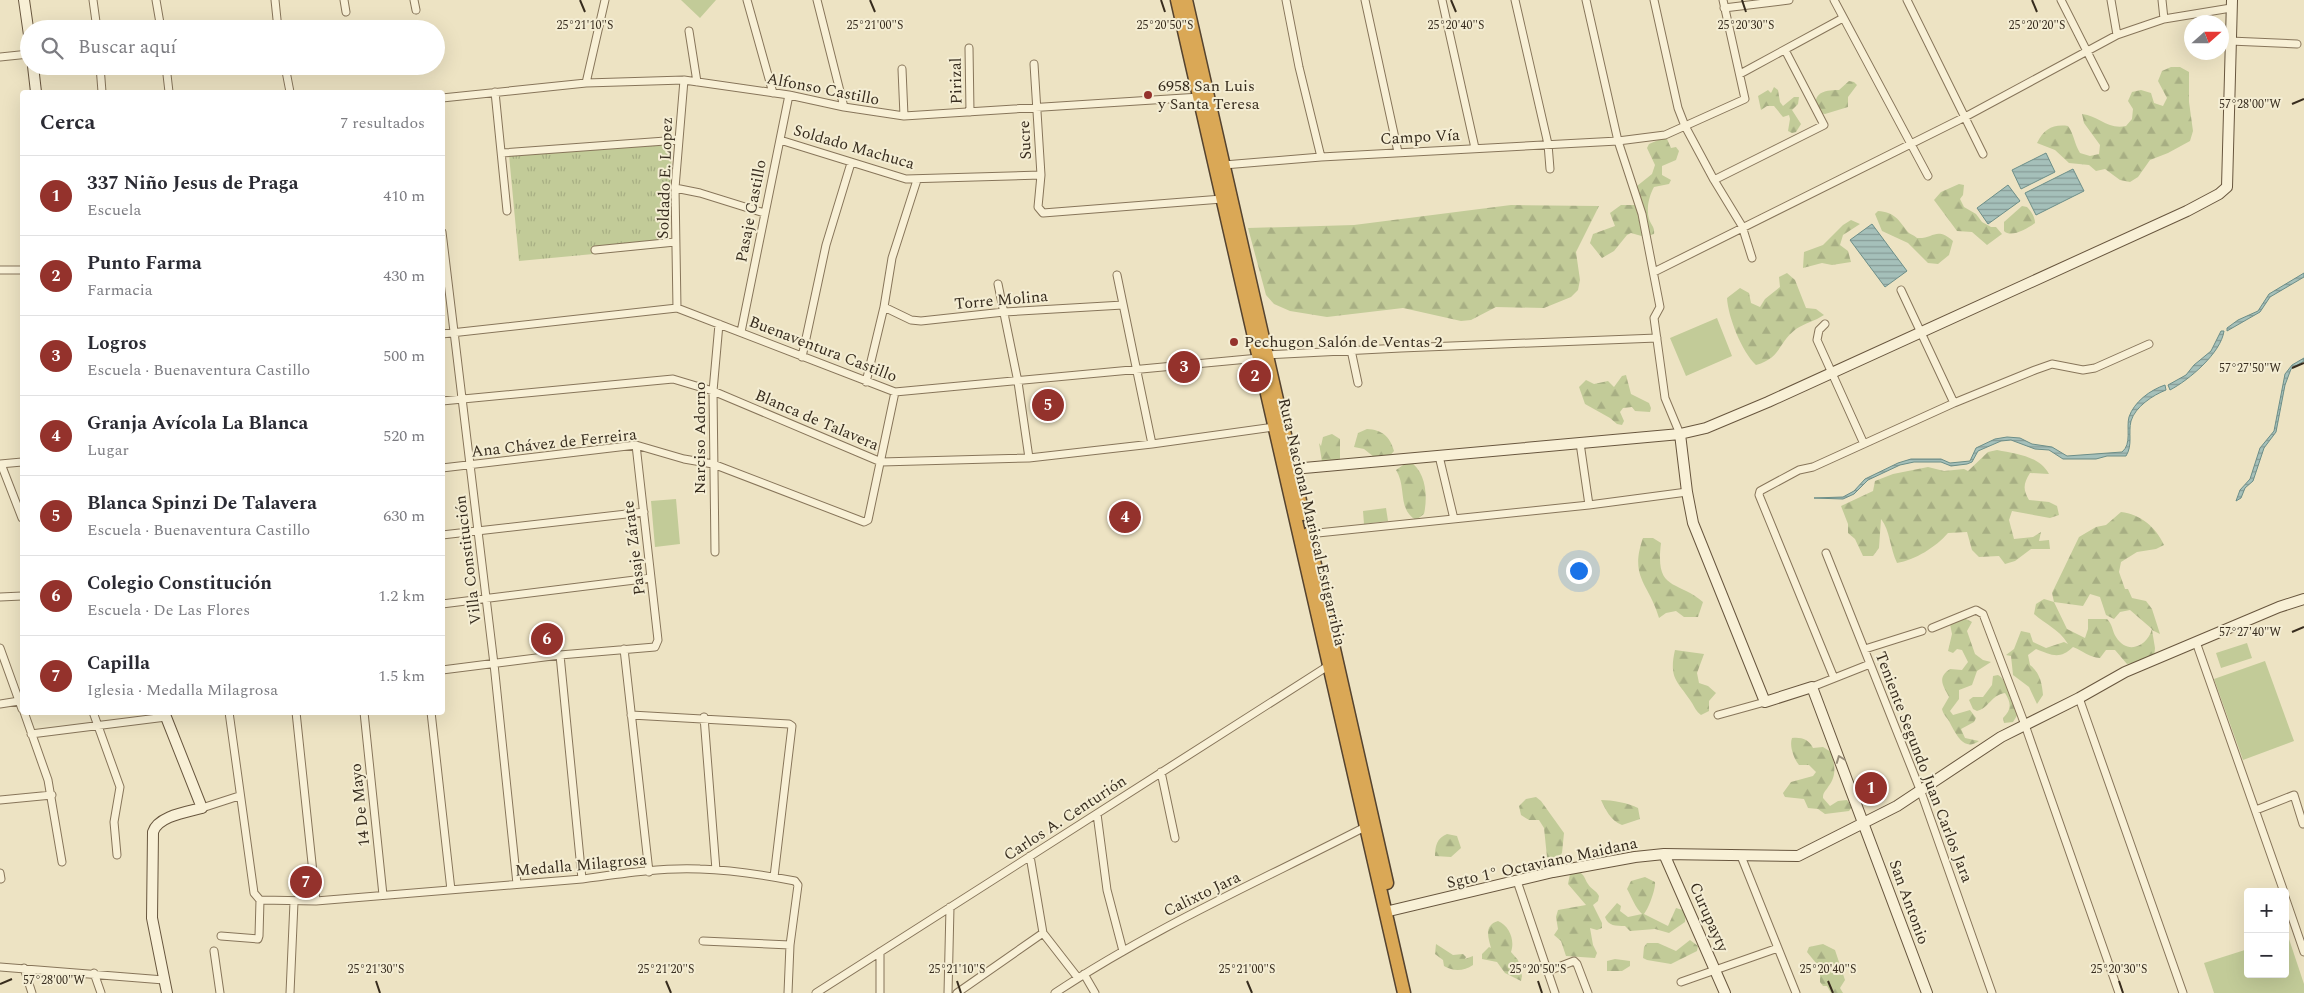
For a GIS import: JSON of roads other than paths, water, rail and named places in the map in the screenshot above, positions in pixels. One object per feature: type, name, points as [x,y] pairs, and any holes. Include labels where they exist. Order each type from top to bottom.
[{"type":"highway","name":"Ruta Nacional Mariscal Estigarribia","points":[[1177,0],[1222,199],[1293,469],[1308,534],[1389,911],[1404,993]]},
{"type":"highway","name":"Ruta Nacional Mariscal Estigarribia","points":[[1186,0],[1224,165],[1263,357],[1274,427],[1328,666],[1365,827],[1412,993]]},
{"type":"street","points":[[24,0],[27,20]]},
{"type":"street","points":[[93,0],[95,20]]},
{"type":"street","points":[[156,0],[159,20]]},
{"type":"street","points":[[275,0],[277,20]]},
{"type":"street","points":[[344,0],[346,12]]},
{"type":"street","points":[[414,0],[416,10]]},
{"type":"street","points":[[586,83],[605,0]]},
{"type":"street","points":[[747,0],[773,93]]},
{"type":"street","points":[[817,0],[844,108]]},
{"type":"street","points":[[1286,0],[1296,57],[1321,157]]},
{"type":"street","points":[[1365,0],[1398,152]]},
{"type":"street","points":[[1442,0],[1475,148]]},
{"type":"street","points":[[1515,0],[1548,144],[1550,169]]},
{"type":"street","points":[[1586,0],[1618,141],[1642,214],[1660,307],[1654,318],[1665,398],[1680,434],[1687,492],[1698,536],[1765,702]]},
{"type":"street","points":[[1654,0],[1678,108],[1714,180],[1742,226],[1752,258]]},
{"type":"street","points":[[1790,0],[1724,4],[1740,74],[1843,18]]},
{"type":"street","points":[[1834,0],[1928,176]]},
{"type":"street","points":[[1906,0],[1983,154]]},
{"type":"street","points":[[2061,0],[2105,87]]},
{"type":"street","points":[[2111,0],[2117,35]]},
{"type":"street","points":[[2162,0],[2164,19]]},
{"type":"street","points":[[1293,469],[1680,434],[1706,428],[1768,402],[1832,371],[2187,211],[2219,194],[2227,187],[2231,4],[2164,19],[2117,35],[2086,50],[1965,117],[1742,226],[1654,272]]},
{"type":"street","points":[[689,31],[697,82]]},
{"type":"street","points":[[2230,41],[2297,44]]},
{"type":"street","name":"Pirizal","points":[[968,48],[970,112]]},
{"type":"street","points":[[1714,180],[1824,125],[1785,50]]},
{"type":"street","points":[[0,57],[20,55]]},
{"type":"street","name":"Sucre","points":[[1034,64],[1041,175],[1038,206],[1043,213],[1222,199]]},
{"type":"street","points":[[902,69],[904,116]]},
{"type":"street","name":"Campo Vía","points":[[1224,165],[1398,152],[1618,141],[1665,135],[1745,98],[1740,74]]},
{"type":"street","points":[[34,75],[36,90]]},
{"type":"street","points":[[101,75],[102,90]]},
{"type":"street","points":[[167,75],[170,90]]},
{"type":"street","points":[[287,75],[290,90]]},
{"type":"street","name":"Alfonso Castillo","points":[[445,98],[586,83],[684,80],[789,95],[844,108],[904,116],[1037,109],[1200,97]]},
{"type":"street","name":"Soldado E. Lopez","points":[[677,308],[675,188],[684,80]]},
{"type":"street","points":[[495,92],[507,211]]},
{"type":"street","name":"Pasaje Castillo","points":[[741,332],[789,95]]},
{"type":"street","points":[[502,153],[679,140]]},
{"type":"street","name":"Soldado Machuca","points":[[780,140],[851,163],[917,180],[1041,175]]},
{"type":"street","points":[[802,357],[826,246],[851,163]]},
{"type":"street","points":[[866,382],[884,307],[892,258],[917,180]]},
{"type":"street","points":[[675,188],[700,193],[764,213]]},
{"type":"street","points":[[595,250],[676,242]]},
{"type":"street","name":"Villa Constitución","points":[[445,269],[463,398],[517,884]]},
{"type":"street","points":[[0,270],[20,270]]},
{"type":"street","points":[[1117,275],[1152,444]]},
{"type":"street","points":[[998,284],[1018,382],[1029,458]]},
{"type":"street","points":[[1901,290],[1954,403]]},
{"type":"street","name":"Torre Molina","points":[[884,307],[910,320],[916,320],[1004,312],[1123,305]]},
{"type":"street","name":"Buenaventura Castillo","points":[[445,334],[677,308],[895,392],[1351,350],[1657,338]]},
{"type":"street","name":"Narciso Adorno","points":[[715,552],[713,391],[718,324]]},
{"type":"street","points":[[1825,324],[1819,330],[1817,340],[1864,444]]},
{"type":"street","points":[[1834,678],[1758,495],[1763,487],[1799,470],[1813,467],[1954,403],[2052,364],[2083,370],[2094,368],[2149,344]]},
{"type":"street","points":[[1351,350],[1358,384]]},
{"type":"street","name":"Blanca de Talavera","points":[[445,401],[665,379],[682,381],[713,391],[880,462],[1029,458],[1152,444],[1274,427]]},
{"type":"street","points":[[880,462],[895,392]]},
{"type":"street","points":[[1580,443],[1589,505]]},
{"type":"street","name":"Ana Chávez de Ferreira","points":[[445,468],[636,445],[684,459],[713,464],[864,522],[868,520],[880,462]]},
{"type":"street","name":"Pasaje Zárate","points":[[624,649],[655,647],[658,640],[636,445]]},
{"type":"street","points":[[1439,456],[1454,519]]},
{"type":"street","points":[[20,462],[0,464],[20,513]]},
{"type":"street","points":[[1308,534],[1589,505],[1687,492]]},
{"type":"street","points":[[445,535],[644,512]]},
{"type":"street","name":"Teniente Segundo Juan Carlos Jara","points":[[1826,553],[1921,792],[1992,993]]},
{"type":"street","points":[[445,604],[651,578]]},
{"type":"street","points":[[0,597],[20,596]]},
{"type":"street","name":"Sgto 1° Octaviano Maidana","points":[[1389,911],[1602,863],[1664,854],[1798,856],[1832,840],[1863,821],[1921,792],[2001,737],[2080,698],[2125,672],[2304,599]]},
{"type":"street","points":[[1932,628],[1976,610],[1983,614],[2119,993]]},
{"type":"street","points":[[1865,649],[1922,631]]},
{"type":"street","points":[[2196,642],[2283,888]]},
{"type":"street","points":[[0,648],[19,701],[0,704]]},
{"type":"street","points":[[445,670],[624,649],[649,872]]},
{"type":"street","points":[[560,655],[582,879]]},
{"type":"street","points":[[1718,715],[1765,702],[1870,664]]},
{"type":"street","name":"Carlos A. Centurión","points":[[816,993],[1328,666]]},
{"type":"street","name":"San Antonio","points":[[1812,686],[1927,993]]},
{"type":"street","points":[[2080,698],[2183,993]]},
{"type":"street","points":[[24,715],[52,795],[62,862]]},
{"type":"street","points":[[94,715],[120,787],[114,822],[117,855]]},
{"type":"street","points":[[31,734],[165,715],[202,808]]},
{"type":"street","points":[[221,936],[258,939],[260,936],[258,898],[239,796],[229,715]]},
{"type":"street","points":[[296,715],[316,902]]},
{"type":"street","name":"14 De Mayo","points":[[364,715],[383,895]]},
{"type":"street","points":[[431,715],[451,890]]},
{"type":"street","points":[[631,715],[704,717],[790,724],[792,726],[774,877]]},
{"type":"street","points":[[704,717],[716,870]]},
{"type":"street","points":[[1161,772],[1175,838]]},
{"type":"street","points":[[0,800],[52,795]]},
{"type":"street","points":[[2256,810],[2294,795],[2303,824]]},
{"type":"street","points":[[167,993],[152,918],[153,832],[155,826],[161,821],[239,796]]},
{"type":"street","points":[[1096,814],[1107,890],[1123,951]]},
{"type":"street","name":"Calixto Jara","points":[[1055,993],[1188,914],[1217,903],[1365,827]]},
{"type":"street","name":"Curupayty","points":[[1664,854],[1726,993]]},
{"type":"street","points":[[1030,856],[1043,933],[1095,993]]},
{"type":"street","points":[[1742,856],[1796,993]]},
{"type":"street","name":"Medalla Milagrosa","points":[[258,898],[294,902],[316,902],[699,869],[774,877],[797,882],[790,945],[788,993]]},
{"type":"street","points":[[1517,882],[1556,993]]},
{"type":"street","points":[[290,993],[294,902]]},
{"type":"street","points":[[948,993],[950,907]]},
{"type":"street","points":[[2289,909],[2304,952]]},
{"type":"street","points":[[958,993],[1043,933]]},
{"type":"street","points":[[703,941],[790,945]]},
{"type":"street","points":[[1681,982],[1778,948]]},
{"type":"street","points":[[214,951],[220,993]]},
{"type":"street","points":[[880,952],[880,993]]},
{"type":"street","points":[[1548,971],[1574,961],[1577,964],[1588,993]]},
{"type":"street","points":[[0,967],[164,980]]},
{"type":"street","points":[[24,968],[32,993]]},
{"type":"street","points":[[94,973],[100,993]]},
{"type":"water","points":[[2046,153],[2055,172],[2021,189],[2012,170]]},
{"type":"water","points":[[2073,169],[2084,191],[2036,215],[2025,193]]},
{"type":"water","points":[[2008,185],[2020,201],[1988,224],[1977,208]]},
{"type":"water","points":[[1872,224],[1907,271],[1885,287],[1850,240]]},
{"type":"water","points":[[2304,273],[2304,277],[2270,297],[2260,312],[2227,331],[2227,328],[2238,320],[2258,311],[2269,294]]},
{"type":"water","points":[[2221,331],[2224,331],[2222,339],[2211,357],[2195,373],[2170,390],[2168,385],[2186,375],[2194,365],[2211,351]]},
{"type":"water","points":[[2304,358],[2304,361],[2291,369],[2285,385],[2276,432],[2264,448],[2253,481],[2245,488],[2241,498],[2236,501],[2240,490],[2250,479],[2260,448],[2274,431],[2285,374],[2292,365]]},
{"type":"water","points":[[2165,385],[2166,390],[2145,402],[2133,416],[2130,425],[2130,443],[2126,456],[2107,456],[2096,459],[2063,459],[2049,450],[2035,449],[2011,440],[2001,441],[1978,451],[1972,462],[1967,464],[1951,466],[1941,462],[1914,462],[1900,465],[1868,480],[1854,494],[1843,499],[1814,498],[1843,497],[1854,491],[1865,479],[1898,463],[1911,459],[1941,459],[1950,463],[1970,461],[1976,448],[1995,439],[2007,437],[2020,438],[2032,444],[2052,447],[2067,456],[2122,452],[2127,445],[2128,421],[2131,412],[2148,393]]},
{"type":"place","name":"6958 San Luis y Santa Teresa","points":[[1148,95]]},
{"type":"place","name":"Pechugon Salón de Ventas 2","points":[[1234,342]]},
{"type":"place","name":"Logros","points":[[1184,367]]},
{"type":"place","name":"Punto Farma","points":[[1255,376]]},
{"type":"place","name":"Blanca Spinzi De Talavera","points":[[1048,405]]},
{"type":"place","name":"Granja Avícola La Blanca","points":[[1125,517]]},
{"type":"place","name":"Colegio Constitución","points":[[547,639]]},
{"type":"place","name":"337 Niño Jesus de Praga","points":[[1871,788]]},
{"type":"place","name":"Capilla","points":[[306,882]]}]
